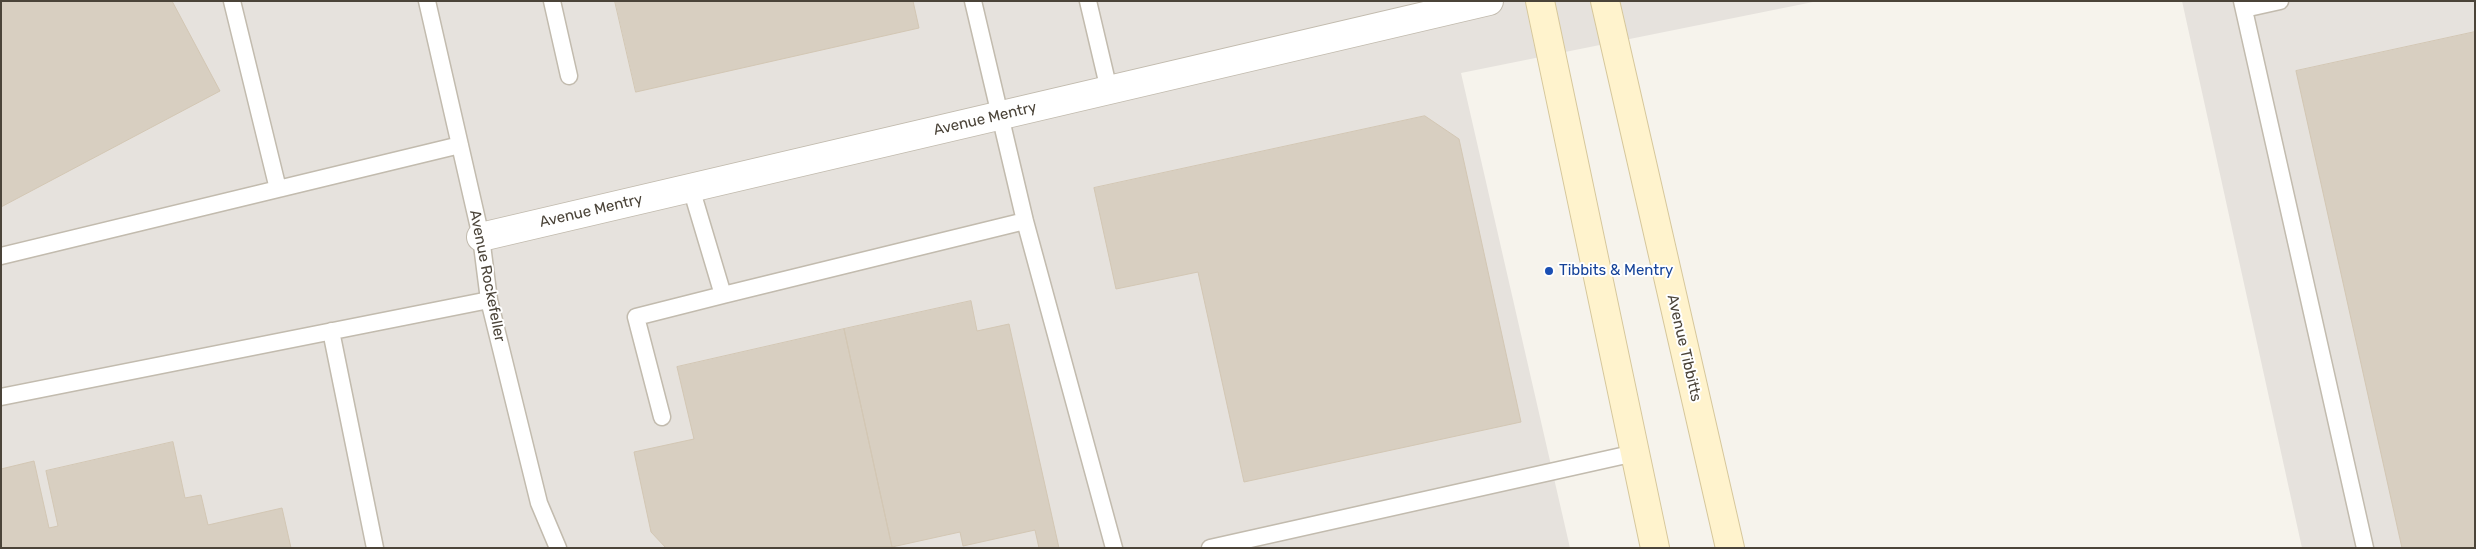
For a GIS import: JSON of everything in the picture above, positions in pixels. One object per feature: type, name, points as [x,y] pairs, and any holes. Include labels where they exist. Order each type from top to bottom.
[{"type":"street","name":"Avenue Mentry","points":[[481,237],[1489,1]]},
{"type":"street","points":[[1540,1],[1654,548]]},
{"type":"street","name":"Avenue Tibbitts","points":[[1606,1],[1730,548]]},
{"type":"lane","points":[[232,1],[278,189]]},
{"type":"lane","name":"Avenue Rockefeller","points":[[427,1],[481,237],[489,300],[539,503],[558,548]]},
{"type":"lane","points":[[552,1],[569,76]]},
{"type":"lane","points":[[973,1],[1025,221],[1114,548]]},
{"type":"lane","points":[[1088,1],[1109,90]]},
{"type":"lane","points":[[2280,1],[2243,5],[2365,548]]},
{"type":"lane","points":[[1,256],[460,145]]},
{"type":"lane","points":[[691,188],[723,295]]},
{"type":"lane","points":[[662,417],[636,317],[1025,221]]},
{"type":"lane","points":[[1,397],[489,300]]},
{"type":"lane","points":[[331,331],[375,548]]},
{"type":"lane","points":[[1210,548],[1635,453]]},
{"type":"shaded area","points":[[1,1],[1818,1],[1461,73],[1570,548],[1,548]]},
{"type":"shaded area","points":[[2182,1],[2475,1],[2475,548],[2302,548]]},
{"type":"building","points":[[1,1],[172,1],[220,91],[1,207]]},
{"type":"building","points":[[615,1],[913,1],[919,28],[636,92]]},
{"type":"building","points":[[2475,32],[2475,548],[2402,548],[2296,71]]},
{"type":"building","points":[[1425,116],[1459,139],[1521,422],[1244,482],[1198,272],[1116,289],[1094,188]]},
{"type":"building","points":[[971,301],[977,331],[1009,324],[1059,548],[1039,548],[1035,530],[963,546],[960,532],[892,547],[844,329]]},
{"type":"building","points":[[844,329],[892,547],[666,548],[651,532],[634,452],[694,439],[677,367]]},
{"type":"building","points":[[173,442],[185,498],[201,495],[208,525],[282,508],[291,548],[1,548],[1,469],[34,461],[49,528],[58,526],[46,471]]},
{"type":"place","name":"Tibbits & Mentry","points":[[1549,271]]}]
